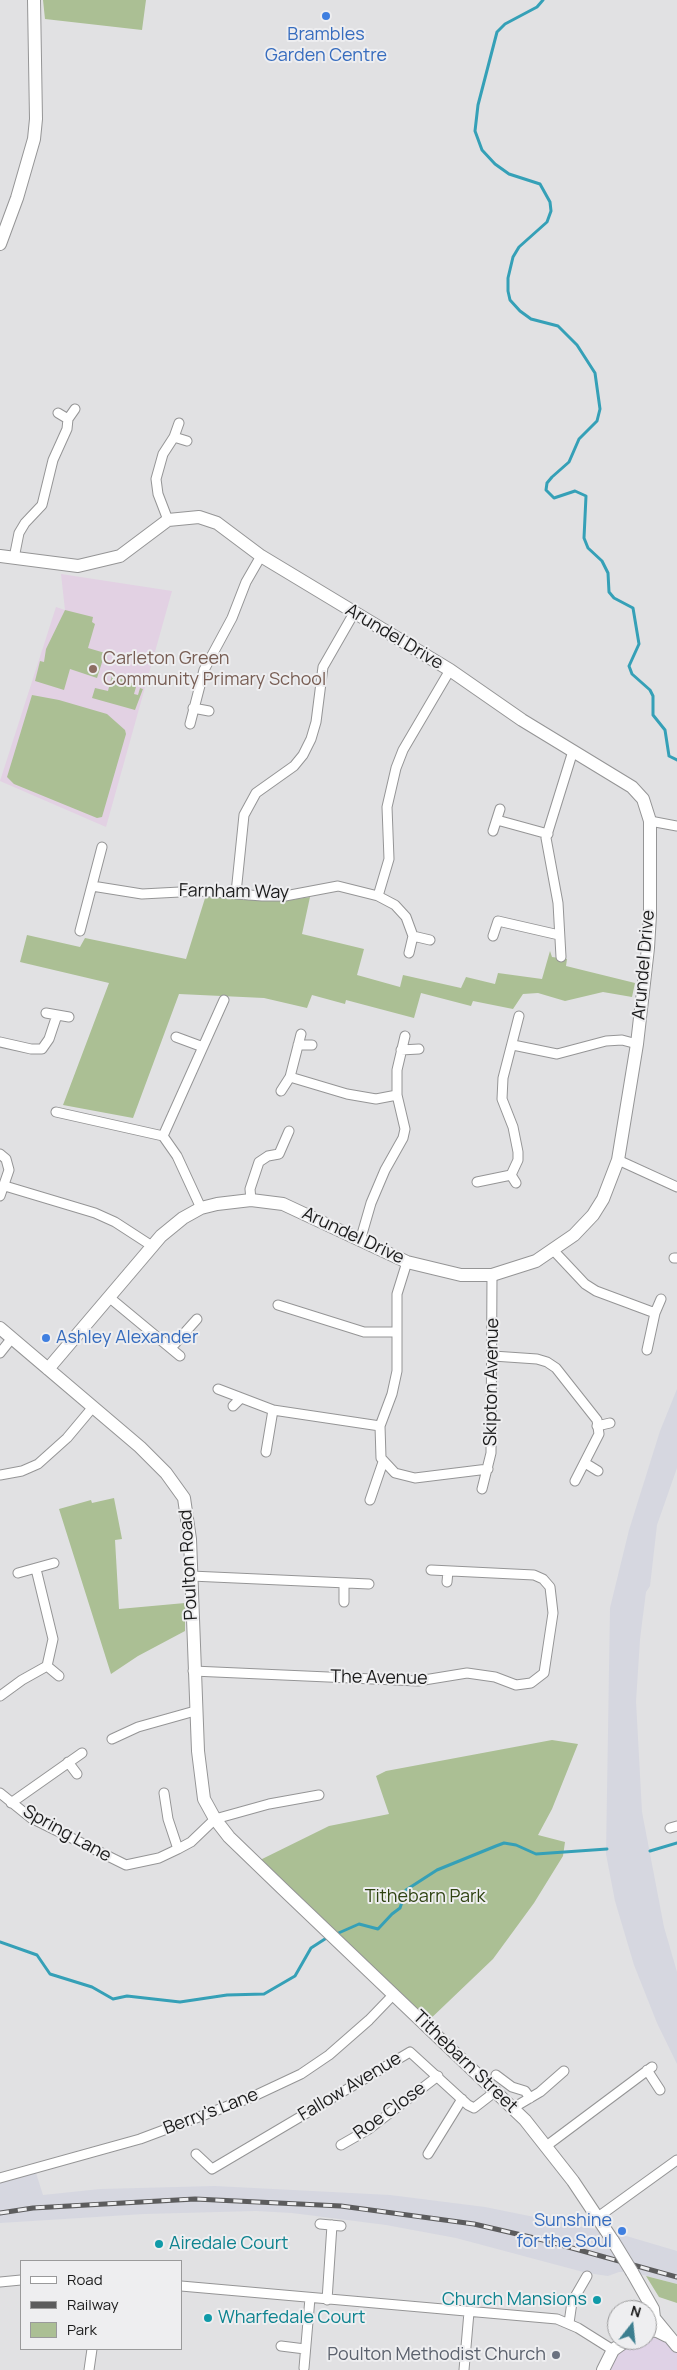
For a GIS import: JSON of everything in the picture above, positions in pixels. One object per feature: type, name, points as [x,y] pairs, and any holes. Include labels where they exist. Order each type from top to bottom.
[{"type":"street","points":[[0,244],[17,198],[34,139],[36,102],[34,0]]},
{"type":"street","points":[[14,558],[19,533],[24,523],[42,505],[49,474],[67,429],[68,419],[75,409]]},
{"type":"street","points":[[58,412],[68,419]]},
{"type":"street","points":[[0,556],[65,565],[96,563],[129,550],[168,520],[158,494],[156,479],[163,454],[174,437],[179,423]]},
{"type":"street","points":[[174,437],[187,441]]},
{"type":"street","name":"Arundel Drive","points":[[48,1369],[110,1298],[152,1246],[173,1226],[201,1208],[234,1201],[251,1200],[282,1204],[407,1262],[461,1275],[492,1274],[536,1262],[574,1235],[593,1215],[603,1199],[618,1160],[637,1044],[650,915],[650,821],[643,799],[636,790],[522,720],[450,670],[261,556],[217,522],[199,516],[168,520]]},
{"type":"street","points":[[190,724],[204,670],[232,618],[246,582],[261,556]]},
{"type":"street","points":[[236,893],[244,815],[256,793],[294,766],[303,755],[316,722],[323,667],[354,613]]},
{"type":"street","points":[[378,896],[389,859],[387,807],[396,768],[403,750],[450,670]]},
{"type":"street","points":[[193,708],[209,711]]},
{"type":"street","points":[[561,957],[558,903],[547,846],[548,834],[573,751]]},
{"type":"street","points":[[493,831],[500,809]]},
{"type":"street","points":[[497,820],[548,834]]},
{"type":"street","points":[[650,821],[677,826]]},
{"type":"street","points":[[80,931],[102,847]]},
{"type":"street","name":"Farnham Way","points":[[92,886],[142,894],[178,891],[286,896],[338,886],[378,896],[395,905],[406,917],[413,936]]},
{"type":"street","points":[[493,936],[498,921],[559,935]]},
{"type":"street","points":[[409,953],[413,936],[430,940]]},
{"type":"street","points":[[163,1136],[224,1000]]},
{"type":"street","points":[[46,1013],[69,1017]]},
{"type":"street","points":[[0,1042],[31,1049],[42,1049],[49,1039],[57,1015]]},
{"type":"street","points":[[511,1175],[518,1160],[518,1152],[502,1099],[503,1078],[519,1016]]},
{"type":"street","points":[[281,1091],[290,1077],[301,1034]]},
{"type":"street","points":[[360,1241],[371,1203],[385,1170],[403,1138],[405,1129],[397,1095],[397,1070],[405,1036]]},
{"type":"street","points":[[176,1037],[202,1048]]},
{"type":"street","points":[[513,1045],[557,1054],[606,1041],[622,1040],[637,1044]]},
{"type":"street","points":[[298,1045],[312,1045]]},
{"type":"street","points":[[401,1050],[419,1049]]},
{"type":"street","points":[[290,1077],[347,1094],[376,1098],[397,1095]]},
{"type":"street","points":[[56,1112],[163,1136],[177,1156],[201,1208]]},
{"type":"street","points":[[251,1200],[250,1189],[259,1162],[268,1156],[279,1154],[289,1131]]},
{"type":"street","points":[[0,1154],[8,1164],[5,1186],[0,1196]]},
{"type":"street","points":[[618,1160],[677,1187]]},
{"type":"street","points":[[477,1182],[511,1175]]},
{"type":"street","points":[[511,1175],[516,1183]]},
{"type":"street","points":[[5,1186],[95,1213],[115,1222],[152,1246]]},
{"type":"street","points":[[554,1251],[585,1284],[596,1291],[655,1314]]},
{"type":"street","points":[[407,1262],[397,1294],[395,1332],[398,1357],[397,1371],[392,1394],[380,1426],[379,1448],[383,1462],[395,1474],[416,1478],[488,1469]]},
{"type":"street","name":"Skipton Avenue","points":[[482,1489],[492,1453],[492,1274]]},
{"type":"street","points":[[110,1298],[180,1356]]},
{"type":"street","points":[[647,1350],[655,1314],[661,1298]]},
{"type":"street","points":[[278,1305],[298,1313],[364,1332],[395,1332]]},
{"type":"street","points":[[294,1322],[298,1313]]},
{"type":"street","points":[[171,1348],[197,1319]]},
{"type":"street","name":"Poulton Road","points":[[0,1328],[140,1447],[181,1491],[186,1504],[189,1530],[195,1712],[204,1798],[215,1819]]},
{"type":"street","points":[[0,1352],[12,1338]]},
{"type":"street","points":[[493,1356],[537,1359],[547,1362],[556,1368],[597,1420],[599,1434],[575,1481]]},
{"type":"street","points":[[218,1388],[273,1410],[380,1426]]},
{"type":"street","points":[[233,1406],[241,1398]]},
{"type":"street","points":[[0,1475],[22,1471],[38,1464],[67,1438],[93,1408]]},
{"type":"street","points":[[266,1452],[273,1410]]},
{"type":"street","points":[[597,1426],[610,1423]]},
{"type":"street","points":[[370,1500],[383,1462]]},
{"type":"street","points":[[585,1464],[598,1471]]},
{"type":"street","points":[[18,1573],[54,1563]]},
{"type":"street","points":[[0,1696],[22,1680],[47,1666],[54,1638],[36,1569]]},
{"type":"street","name":"The Avenue","points":[[193,1671],[418,1681],[467,1673],[495,1677],[516,1685],[531,1683],[544,1673],[553,1613],[550,1587],[543,1579],[534,1575],[431,1570]]},
{"type":"street","points":[[447,1582],[448,1571]]},
{"type":"street","points":[[191,1576],[369,1584]]},
{"type":"street","points":[[344,1583],[344,1602]]},
{"type":"street","points":[[47,1666],[59,1676]]},
{"type":"street","points":[[112,1739],[145,1724],[195,1712]]},
{"type":"street","points":[[11,1803],[82,1753]]},
{"type":"street","points":[[68,1762],[77,1774]]},
{"type":"street","name":"Spring Lane","points":[[0,1793],[31,1818],[126,1865],[159,1858],[178,1849],[191,1842],[215,1819]]},
{"type":"street","points":[[164,1793],[168,1819],[178,1849]]},
{"type":"street","points":[[215,1819],[269,1804],[319,1795]]},
{"type":"street","name":"Tithebarn Street","points":[[215,1819],[233,1840],[513,2108],[598,2217],[648,2300]]},
{"type":"street","name":"Berry's Lane","points":[[0,2178],[149,2136],[252,2098],[300,2074],[329,2055],[369,2020],[394,1994]]},
{"type":"street","name":"Fallow Avenue","points":[[196,2154],[212,2169],[410,2052],[462,2099]]},
{"type":"street","points":[[545,2147],[650,2069],[660,2090]]},
{"type":"street","points":[[513,2108],[552,2083],[564,2071]]},
{"type":"street","points":[[496,2075],[512,2087],[525,2091],[530,2098]]},
{"type":"street","name":"Roe Close","points":[[341,2145],[369,2129],[438,2076]]},
{"type":"street","points":[[428,2154],[462,2099],[474,2108],[496,2091]]},
{"type":"street","points":[[598,2217],[676,2164]]},
{"type":"street","points":[[320,2224],[336,2226],[327,2300]]},
{"type":"street","points":[[569,2323],[572,2302],[587,2276]]},
{"type":"street","points":[[0,2282],[20,2280]]},
{"type":"street","points":[[182,2286],[541,2317],[569,2323],[607,2346]]},
{"type":"street","points":[[304,2368],[310,2298]]},
{"type":"street","points":[[464,2370],[469,2312]]},
{"type":"street","name":"Tithebarn Street","points":[[657,2331],[674,2342]]},
{"type":"street","points":[[281,2346],[305,2349]]},
{"type":"street","points":[[89,2370],[92,2350]]},
{"type":"street","points":[[603,2370],[614,2350]]},
{"type":"shaded area","name":"Carleton Green Community Primary School","points":[[61,574],[172,591],[106,827],[0,781],[56,607],[65,610]]},
{"type":"shaded area","points":[[677,1389],[677,1468],[657,1525],[650,1586],[646,1592],[640,1639],[636,1701],[642,1812],[664,1927],[677,1972],[677,2064],[657,2023],[634,1965],[615,1901],[606,1854],[610,1608],[629,1530],[660,1431]]},
{"type":"shaded area","points":[[36,2173],[43,2195],[100,2189],[215,2186],[390,2195],[485,2207],[623,2235],[677,2251],[677,2284],[632,2272],[619,2272],[608,2276],[587,2273],[456,2238],[386,2225],[292,2213],[256,2211],[144,2214],[0,2223],[0,2183]]},
{"type":"shaded area","points":[[657,2335],[677,2346],[677,2370],[603,2370],[619,2350],[657,2350]]},
{"type":"green space","points":[[43,0],[146,0],[142,30],[45,19]]},
{"type":"green space","points":[[65,610],[93,617],[92,622],[95,624],[88,648],[105,653],[97,678],[70,669],[64,690],[35,681],[40,661],[44,662],[46,649]]},
{"type":"green space","points":[[112,675],[134,684],[136,687],[134,694],[138,695],[140,688],[143,689],[135,710],[92,698],[95,688],[108,691]]},
{"type":"green space","points":[[32,695],[59,700],[107,714],[125,730],[126,734],[102,817],[97,818],[14,784],[7,777]]},
{"type":"green space","points":[[206,895],[284,901],[310,897],[302,934],[364,949],[357,975],[400,987],[403,975],[461,988],[466,977],[495,984],[498,973],[542,979],[550,951],[552,957],[567,959],[566,966],[635,983],[632,997],[603,992],[565,1001],[538,993],[523,994],[513,1009],[473,1001],[471,1006],[421,993],[414,1018],[346,1000],[345,1004],[312,995],[307,1008],[264,998],[179,994],[133,1118],[63,1105],[109,983],[20,962],[27,935],[80,947],[85,938],[186,959]]},
{"type":"green space","points":[[114,1498],[122,1539],[115,1540],[119,1609],[185,1603],[185,1631],[138,1656],[111,1674],[59,1509],[91,1500],[92,1503]]},
{"type":"green space","name":"Tithebarn Park","points":[[552,1740],[578,1744],[552,1809],[538,1835],[565,1842],[563,1856],[534,1903],[493,1959],[425,2024],[256,1862],[329,1826],[389,1814],[376,1776],[386,1771]]},
{"type":"green space","points":[[646,2276],[677,2284],[677,2303],[659,2297]]},
{"type":"waterway","points":[[543,0],[537,7],[505,24],[497,32],[478,105],[475,131],[482,150],[495,164],[509,174],[540,184],[550,202],[551,211],[547,222],[519,247],[513,257],[508,278],[510,300],[531,319],[558,326],[577,345],[595,373],[600,409],[597,421],[579,439],[569,462],[547,483],[546,490],[554,498],[575,491],[586,496],[584,538],[588,548],[602,561],[608,573],[609,592],[614,598],[633,608],[639,644],[629,666],[632,674],[650,690],[653,696],[653,715],[665,730],[669,756],[677,760]]},
{"type":"waterway","points":[[334,1935],[359,1924],[378,1929],[400,1908],[406,1890],[437,1870],[504,1843],[516,1845],[536,1854],[607,1849]]},
{"type":"waterway","points":[[650,1851],[677,1843]]},
{"type":"waterway","points":[[0,1942],[37,1955],[50,1974],[92,1987],[113,1999],[127,1996],[180,2002],[227,1995],[264,1994],[295,1976],[311,1948],[328,1937]]},
{"type":"railway","points":[[0,2213],[33,2208],[195,2199],[341,2206],[474,2224],[543,2240],[677,2277]]},
{"type":"place","name":"Brambles Garden Centre","points":[[326,16]]},
{"type":"place","name":"Carleton Green Community Primary School","points":[[93,669]]},
{"type":"place","name":"Ashley Alexander","points":[[46,1338]]},
{"type":"place","name":"Sunshine for the Soul","points":[[622,2231]]},
{"type":"place","name":"Airedale Court","points":[[159,2244]]},
{"type":"place","name":"Church Mansions","points":[[597,2300]]},
{"type":"place","name":"Wharfedale Court","points":[[208,2318]]},
{"type":"place","name":"Poulton Methodist Church","points":[[556,2355]]}]
